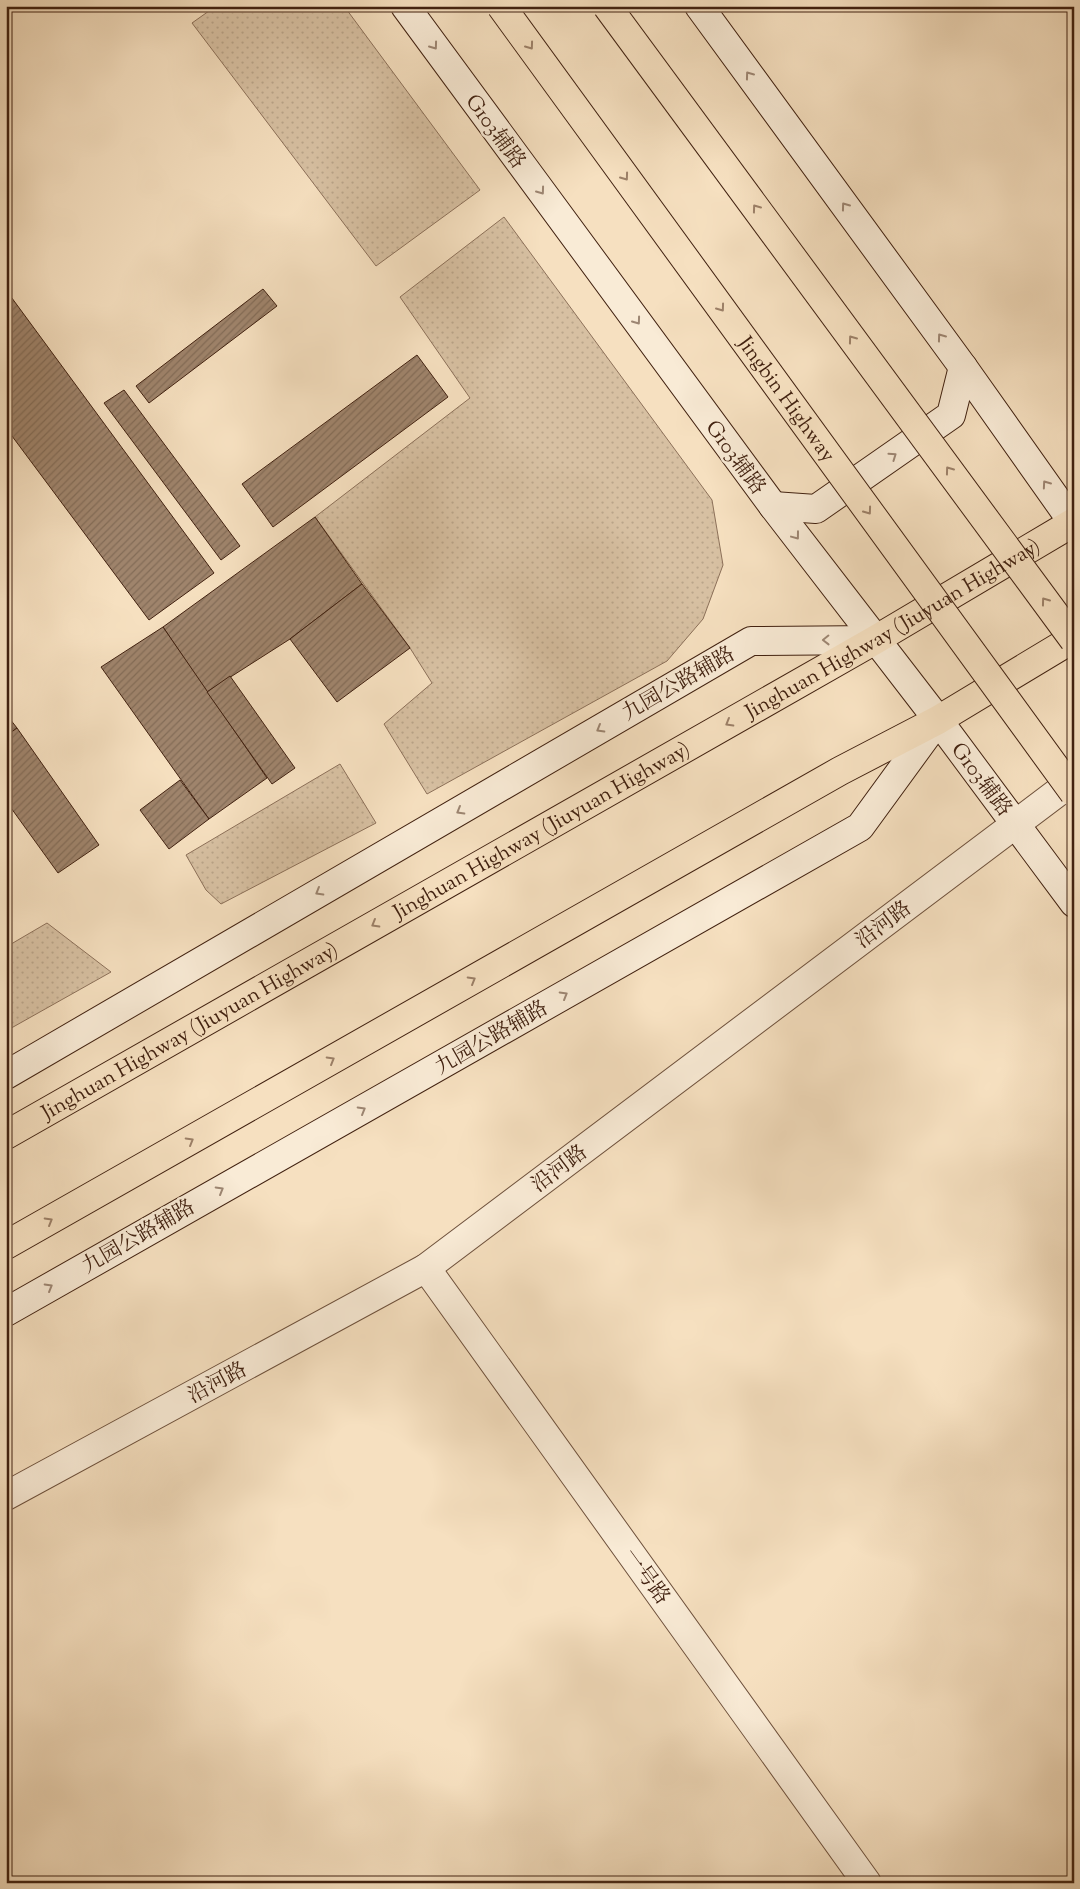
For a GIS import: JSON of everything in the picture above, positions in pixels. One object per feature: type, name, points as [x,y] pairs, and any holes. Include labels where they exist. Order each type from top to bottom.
[{"type":"highway","name":"Jingbin Highway","points":[[501,6],[1074,793]]},
{"type":"highway","points":[[6,1245],[840,771],[938,720],[1074,639],[607,6]]},
{"type":"highway","name":"Jinghuan Highway (Jiuyuan Highway)","points":[[6,1135],[875,640],[1073,523]]},
{"type":"street","name":"G103辅路","points":[[405,6],[773,506],[938,720],[1074,903]]},
{"type":"street","points":[[699,6],[963,367],[1073,523]]},
{"type":"street","points":[[773,506],[816,509],[952,415],[963,367]]},
{"type":"street","name":"九园公路辅路","points":[[6,1074],[751,641],[875,640]]},
{"type":"street","name":"九园公路辅路","points":[[6,1312],[860,827],[938,720]]},
{"type":"street","name":"沿河路","points":[[6,1496],[426,1268],[1074,780]]},
{"type":"street","name":"一号路","points":[[426,1268],[867,1883]]},
{"type":"shaded area","points":[[216,6],[344,6],[480,190],[376,266],[192,23]]},
{"type":"shaded area","points":[[504,217],[712,500],[723,565],[703,619],[667,661],[427,794],[384,724],[432,683],[410,648],[315,517],[470,398],[400,297]]},
{"type":"shaded area","points":[[340,764],[376,823],[221,904],[206,890],[186,855]]},
{"type":"shaded area","points":[[47,923],[111,972],[6,1031],[6,947]]},
{"type":"building","points":[[263,289],[277,306],[149,403],[136,386]]},
{"type":"building","points":[[6,290],[214,573],[149,620],[6,428]]},
{"type":"building","points":[[417,355],[448,397],[273,527],[242,484]]},
{"type":"building","points":[[124,390],[240,546],[221,560],[104,403]]},
{"type":"building","points":[[315,517],[362,584],[290,639],[207,692],[163,627]]},
{"type":"building","points":[[362,584],[410,648],[337,702],[290,639]]},
{"type":"building","points":[[163,627],[267,778],[209,819],[101,667]]},
{"type":"building","points":[[230,676],[295,768],[272,784],[207,692]]},
{"type":"building","points":[[6,714],[17,728],[6,736]]},
{"type":"building","points":[[17,728],[99,845],[58,873],[6,801],[6,736]]},
{"type":"building","points":[[180,780],[209,819],[169,849],[140,810]]}]
